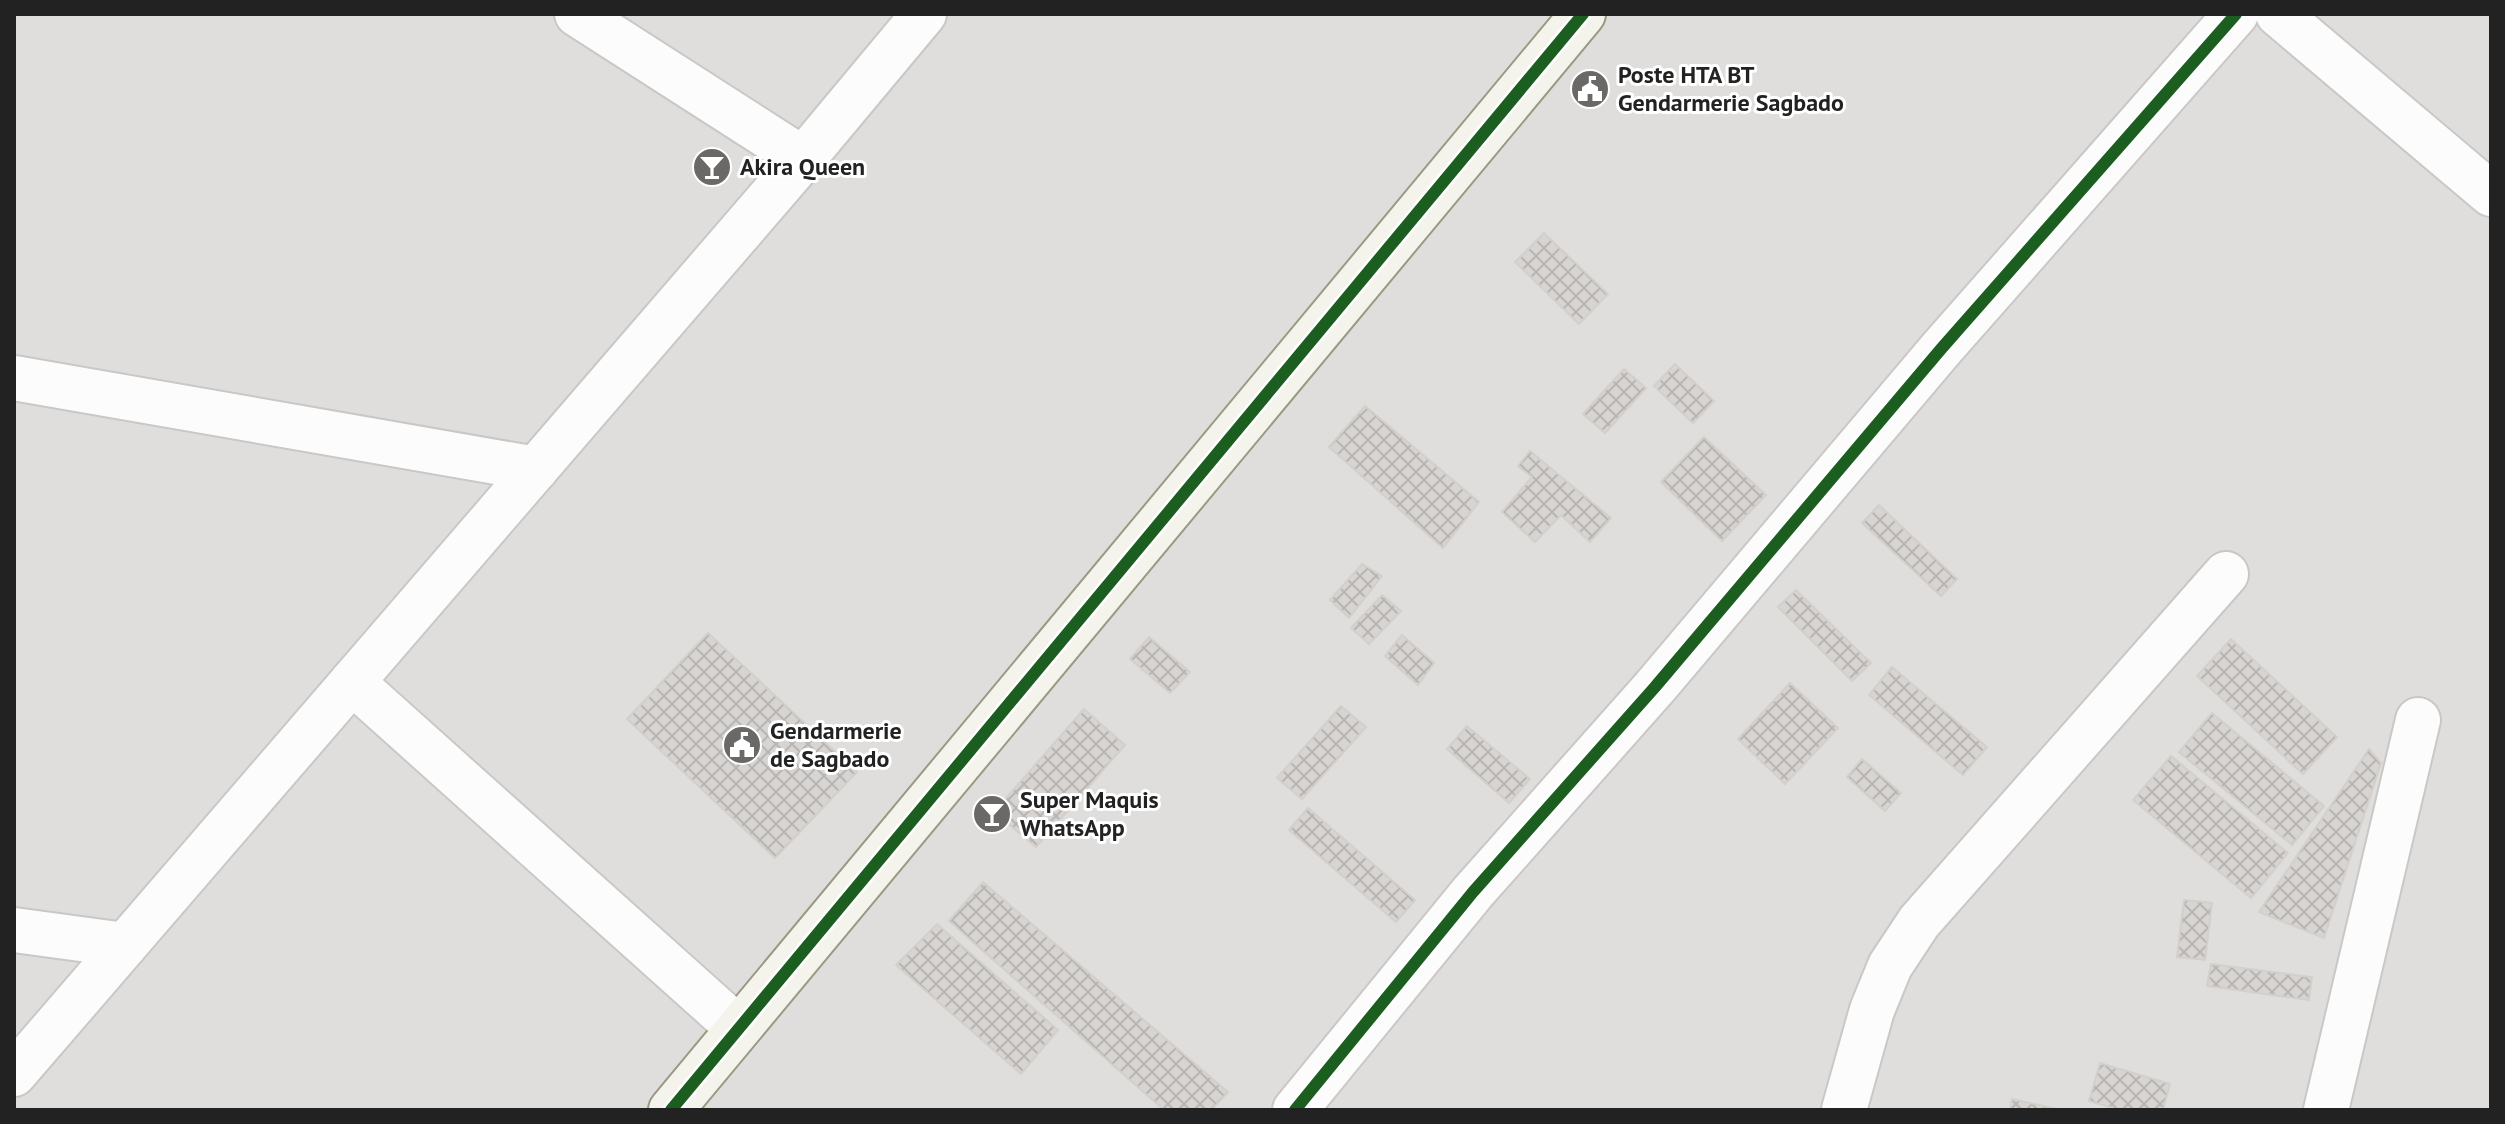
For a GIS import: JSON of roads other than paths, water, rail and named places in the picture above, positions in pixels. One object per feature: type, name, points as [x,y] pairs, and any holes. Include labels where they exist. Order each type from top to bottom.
[{"type":"street","points":[[577,14],[803,159]]},
{"type":"street","points":[[14,1074],[803,159],[924,14]]},
{"type":"street","points":[[671,1110],[1583,14]]},
{"type":"street","points":[[1295,1110],[1473,892],[1655,687],[1941,349],[2236,14]]},
{"type":"street","points":[[2278,14],[2491,194]]},
{"type":"street","points":[[14,378],[536,469]]},
{"type":"street","points":[[1844,1110],[1872,1010],[1890,966],[1919,922],[2226,574]]},
{"type":"street","points":[[352,682],[738,1028]]},
{"type":"street","points":[[2326,1110],[2418,720]]},
{"type":"street","points":[[14,930],[125,945]]},
{"type":"place","name":"Poste HTA BT Gendarmerie Sagbado","points":[[1590,89]]},
{"type":"place","name":"Akira Queen","points":[[712,167]]},
{"type":"place","name":"Gendarmerie de Sagbado","points":[[742,745]]},
{"type":"place","name":"Super Maquis WhatsApp","points":[[992,814]]}]
